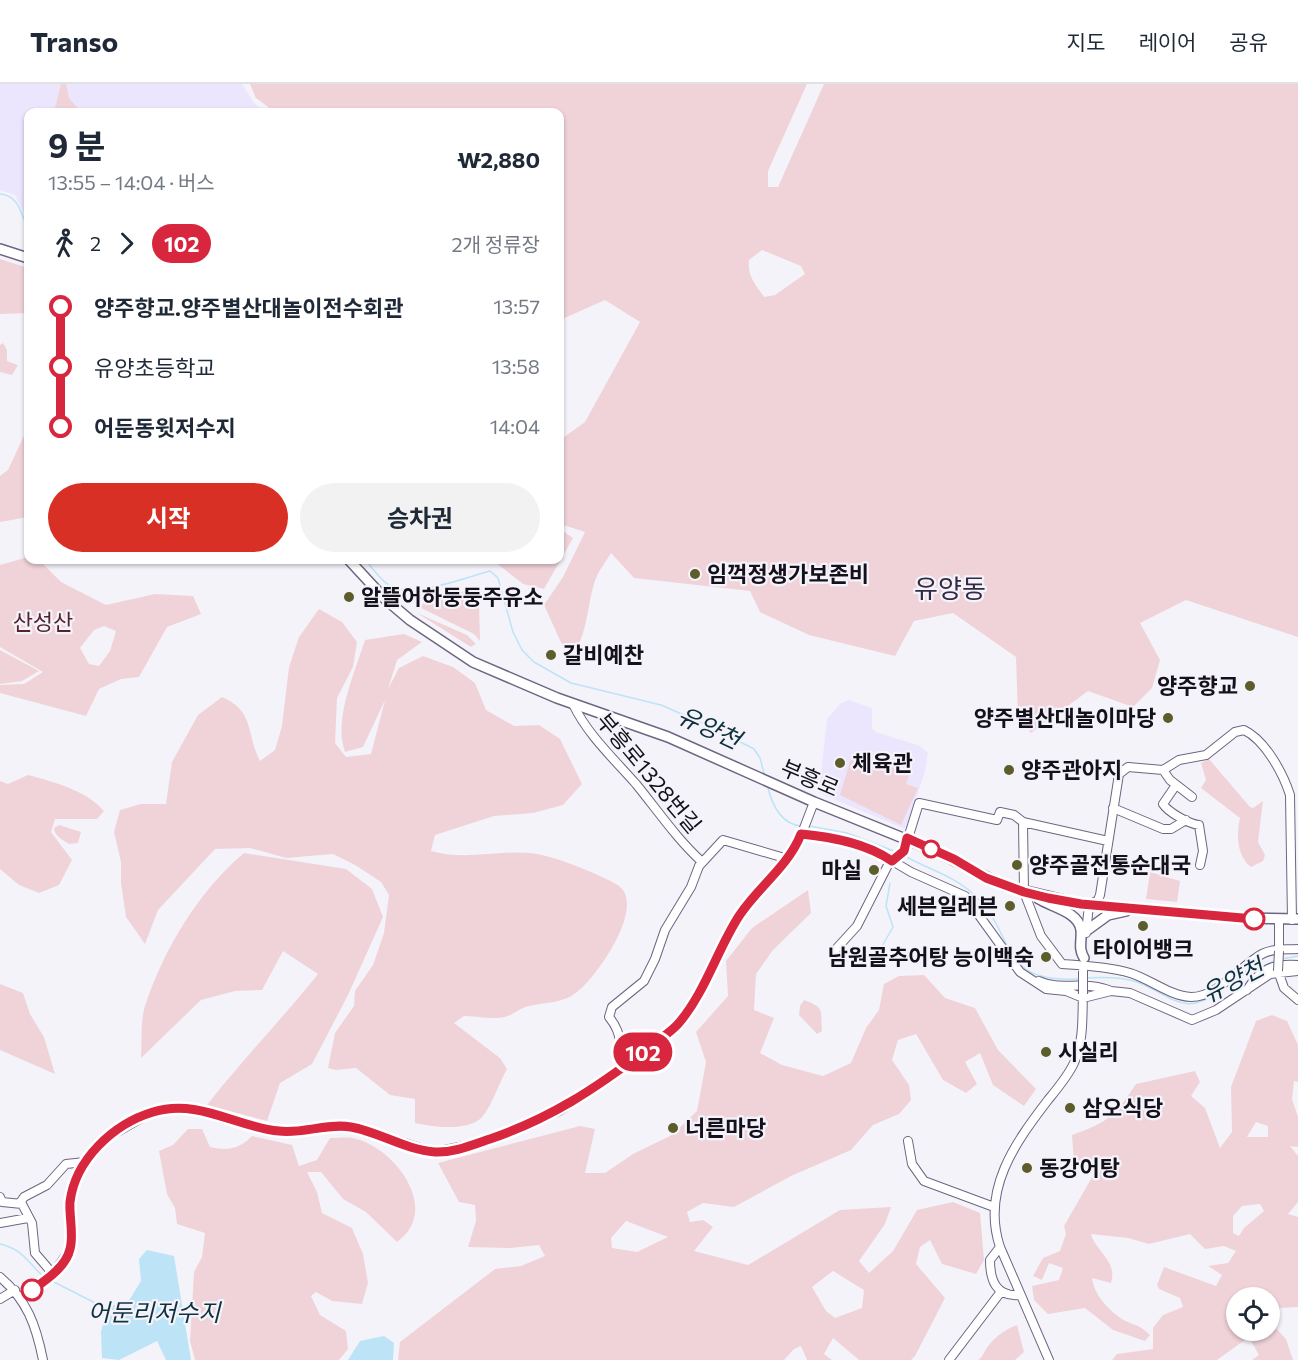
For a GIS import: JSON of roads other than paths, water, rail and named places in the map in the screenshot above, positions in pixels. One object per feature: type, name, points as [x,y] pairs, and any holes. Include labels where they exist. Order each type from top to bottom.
[{"type":"main road","points":[[0,249],[24,257]]},
{"type":"main road","name":"부흥로","points":[[353,564],[384,598],[443,644],[486,669],[573,704],[662,735],[814,802],[907,838],[954,859],[986,878],[1028,893],[1089,905],[1295,920]]},
{"type":"main road","points":[[1028,893],[1076,918],[1081,930],[1079,950],[1083,965]]},
{"type":"main road","points":[[1086,931],[1108,915],[1141,909]]},
{"type":"street","name":"부흥로1328번길","points":[[573,704],[579,718],[638,787],[679,841],[702,862]]},
{"type":"street","points":[[1049,1360],[1019,1295],[1000,1246],[995,1228],[994,1207],[1000,1177],[1015,1145],[1074,1062],[1083,1031],[1083,965],[1089,905],[1098,900],[1100,895],[1119,774],[1123,769],[1128,766],[1163,770],[1179,760],[1206,755],[1235,732],[1244,730],[1253,734],[1282,776],[1290,795],[1295,920]]},
{"type":"street","points":[[1163,770],[1176,785],[1192,797]]},
{"type":"street","points":[[1176,785],[1163,804],[1167,809],[1199,825],[1202,832],[1203,851],[1200,865]]},
{"type":"street","points":[[21,1298],[49,1277],[70,1249],[70,1202],[75,1183],[85,1162],[105,1139],[130,1122],[152,1112],[176,1107],[196,1109],[266,1130],[291,1132],[332,1125],[352,1127],[434,1152],[456,1150],[515,1130],[559,1111],[628,1063],[677,1025],[690,1008],[740,914],[788,859],[814,802]]},
{"type":"street","points":[[836,949],[857,926],[893,859],[904,851],[919,803],[985,819],[997,820],[1000,812],[1014,815],[1023,822],[1107,841]]},
{"type":"street","points":[[1113,808],[1163,829],[1171,829],[1186,820]]},
{"type":"street","points":[[1023,822],[1028,893],[1041,936],[1062,964],[1128,972],[1191,997],[1203,995],[1262,954],[1279,950],[1298,950]]},
{"type":"street","points":[[802,832],[874,850],[965,896],[1019,970],[1046,989],[1083,996],[1110,991],[1130,993],[1192,1020],[1246,991],[1270,974],[1298,971]]},
{"type":"street","name":"부흥로1328번길","points":[[628,1063],[623,1056],[620,1031],[609,1017],[612,1007],[644,981],[656,959],[665,930],[702,862],[723,840],[788,859]]},
{"type":"street","points":[[1279,920],[1279,972],[1284,988],[1298,1000]]},
{"type":"street","points":[[1246,991],[1266,968],[1274,964],[1298,965]]},
{"type":"street","points":[[1019,970],[1044,983],[1097,985],[1110,991]]},
{"type":"street","points":[[908,1141],[912,1164],[924,1181],[994,1207]]},
{"type":"street","points":[[20,1203],[24,1197],[47,1185],[66,1164],[85,1162]]},
{"type":"street","points":[[0,1197],[5,1203],[20,1203]]},
{"type":"street","points":[[20,1203],[32,1224],[35,1253],[49,1277]]},
{"type":"street","points":[[0,1223],[28,1218]]},
{"type":"street","points":[[1000,1246],[990,1260],[990,1271],[1000,1293],[1007,1296],[1019,1295]]},
{"type":"street","points":[[0,1276],[21,1289],[32,1290]]},
{"type":"street","points":[[0,1276],[21,1298],[35,1327],[43,1360]]},
{"type":"street","points":[[0,1299],[15,1290]]},
{"type":"street","points":[[32,1290],[30,1307],[37,1322],[35,1327]]},
{"type":"street","points":[[949,1360],[1000,1293]]},
{"type":"water","name":"어둔리저수지","points":[[147,1250],[174,1256],[191,1360],[166,1360],[157,1341],[119,1360],[102,1358],[101,1332],[108,1304],[125,1307],[141,1281],[139,1259]]},
{"type":"water","points":[[384,1336],[394,1343],[393,1360],[348,1360],[360,1341]]},
{"type":"waterway","name":"유양천","points":[[0,194],[6,195],[15,202],[24,219]]},
{"type":"waterway","name":"유양천","points":[[368,564],[384,582],[401,590],[426,588],[490,571],[498,578],[513,632],[522,650],[534,662],[571,683],[661,705],[709,726],[754,749],[760,758],[765,777]]},
{"type":"waterway","name":"유양천","points":[[767,784],[774,805],[782,817],[801,826]]},
{"type":"waterway","name":"유양천","points":[[809,826],[847,833],[899,853]]},
{"type":"waterway","name":"유양천","points":[[903,855],[948,877],[972,893],[986,908],[1020,965],[1033,973],[1052,978],[1078,979]]},
{"type":"waterway","points":[[881,948],[893,927],[886,906],[890,883]]},
{"type":"waterway","name":"유양천","points":[[1281,959],[1298,956]]},
{"type":"waterway","name":"유양천","points":[[1235,979],[1276,960]]},
{"type":"waterway","name":"유양천","points":[[1086,978],[1131,980],[1187,1004],[1208,999],[1221,990]]},
{"type":"waterway","points":[[0,1244],[20,1253],[43,1276]]},
{"type":"waterway","points":[[50,1280],[107,1309]]},
{"type":"place","name":"임꺽정생가보존비","points":[[695,574]]},
{"type":"place","name":"알뜰어하둥둥주유소","points":[[349,597]]},
{"type":"place","name":"갈비예찬","points":[[551,655]]},
{"type":"place","name":"양주향교","points":[[1250,686]]},
{"type":"place","name":"양주별산대놀이마당","points":[[1168,718]]},
{"type":"place","name":"체육관","points":[[840,763]]},
{"type":"place","name":"양주관아지","points":[[1009,770]]},
{"type":"place","name":"양주골전통순대국","points":[[1017,865]]},
{"type":"place","name":"마실","points":[[874,870]]},
{"type":"place","name":"세븐일레븐","points":[[1010,906]]},
{"type":"place","name":"타이어뱅크","points":[[1143,926]]},
{"type":"place","name":"남원골추어탕 능이백숙","points":[[1046,957]]},
{"type":"place","name":"시실리","points":[[1046,1052]]},
{"type":"place","name":"삼오식당","points":[[1070,1108]]},
{"type":"place","name":"너른마당","points":[[673,1128]]},
{"type":"place","name":"동강어탕","points":[[1027,1168]]},
{"type":"district","name":"유양동","points":[[950,589]]},
{"type":"park label","name":"산성산","points":[[43,622]]}]
